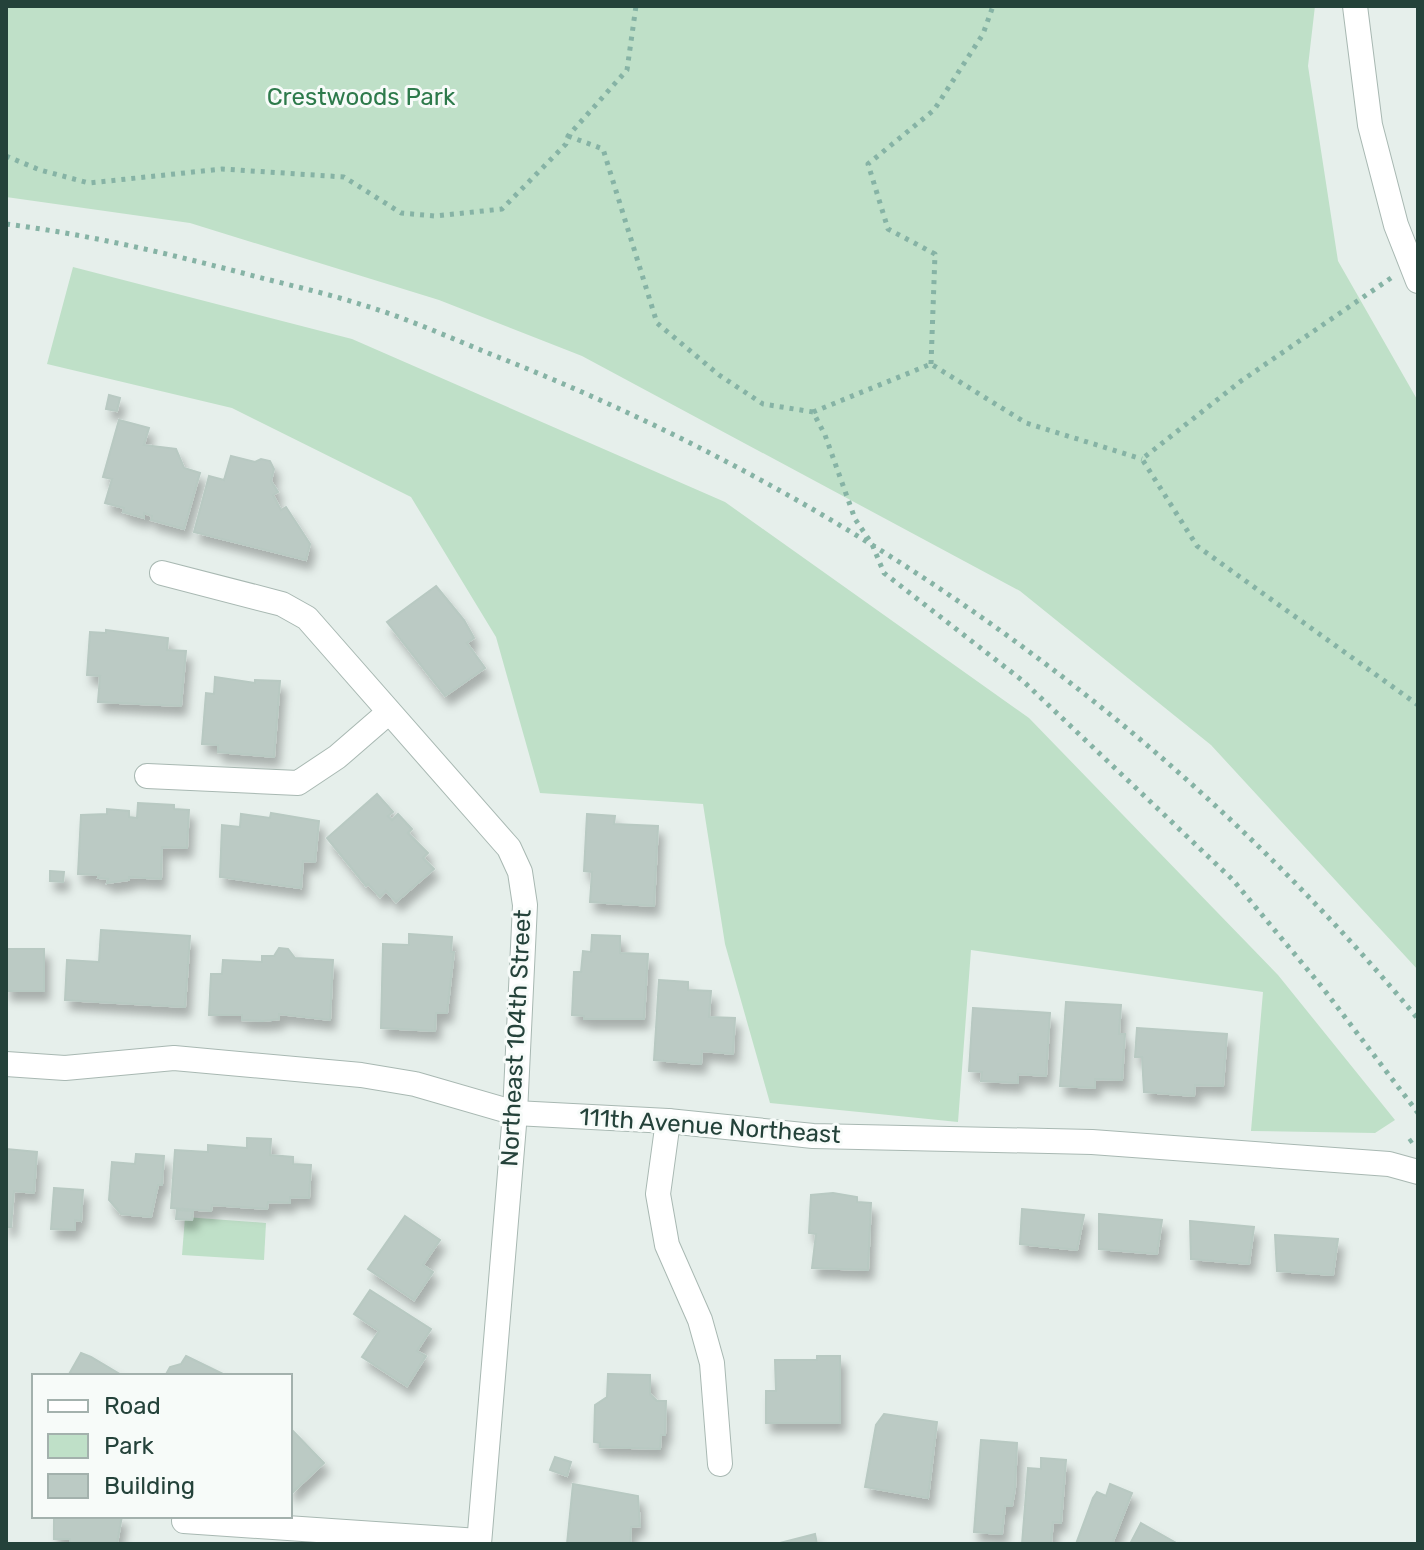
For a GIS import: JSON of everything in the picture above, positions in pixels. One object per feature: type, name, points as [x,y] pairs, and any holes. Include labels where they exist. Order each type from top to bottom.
[{"type":"street","points":[[1355,6],[1370,125],[1396,225],[1415,272]]},
{"type":"street","name":"Northeast 104th Street","points":[[162,573],[282,604],[307,618],[509,848],[520,872],[525,905],[515,1113],[479,1543]]},
{"type":"street","points":[[147,776],[298,783],[337,757],[389,712]]},
{"type":"street","name":"111th Avenue Northeast","points":[[6,1064],[65,1068],[174,1058],[361,1075],[415,1084],[515,1113],[668,1121],[813,1136],[1092,1142],[1389,1164],[1418,1172]]},
{"type":"street","points":[[668,1121],[658,1194],[667,1245],[700,1320],[712,1363],[720,1464]]},
{"type":"street","points":[[184,1521],[479,1543]]},
{"type":"path","points":[[6,156],[40,170],[89,183],[222,169],[344,177],[401,213],[435,216],[502,209],[566,144],[568,136],[627,70],[636,6]]},
{"type":"path","points":[[931,364],[935,254],[888,229],[868,164],[934,110],[983,34],[993,6]]},
{"type":"path","points":[[568,136],[603,149],[657,323],[719,375],[763,404],[813,412],[931,364]]},
{"type":"path","points":[[6,224],[88,234],[365,305],[607,400],[728,461],[872,544],[976,610],[1081,690],[1191,784],[1307,897],[1418,1019]]},
{"type":"path","points":[[1142,459],[1241,381],[1415,272]]},
{"type":"path","points":[[931,364],[1026,423],[1142,459],[1197,546],[1418,705]]},
{"type":"path","points":[[813,412],[825,435],[855,519],[872,544],[884,573],[1023,681],[1233,880],[1410,1099],[1418,1113]]},
{"type":"path","points":[[1410,1099],[1418,1093]]},
{"type":"path","points":[[1408,1142],[1418,1136]]},
{"type":"green space","name":"Crestwoods Park","points":[[6,6],[1315,6],[1308,66],[1338,261],[1418,401],[1418,970],[1211,745],[1020,591],[582,356],[439,300],[190,223],[6,197]]},
{"type":"green space","points":[[73,267],[352,339],[725,502],[1029,718],[1278,975],[1395,1120],[1375,1133],[1251,1131],[1263,992],[971,950],[958,1122],[770,1103],[725,944],[703,804],[540,793],[496,637],[411,497],[232,408],[47,364]]},
{"type":"green space","points":[[185,1217],[266,1223],[264,1260],[182,1255]]},
{"type":"building","points":[[109,395],[120,398],[117,411],[106,409]]},
{"type":"building","points":[[119,420],[149,428],[144,445],[176,449],[184,468],[200,473],[184,529],[151,520],[152,516],[144,513],[144,518],[123,512],[124,508],[105,503],[112,479],[103,477]]},
{"type":"building","points":[[231,456],[255,462],[261,459],[270,461],[274,469],[271,481],[278,492],[273,495],[281,510],[286,507],[310,544],[306,560],[194,532],[209,476],[224,480]]},
{"type":"building","points":[[436,586],[464,620],[474,638],[467,643],[485,668],[445,696],[387,622]]},
{"type":"building","points":[[106,630],[168,638],[167,650],[186,651],[181,706],[98,702],[100,676],[87,675],[90,632],[106,633]]},
{"type":"building","points":[[215,677],[255,683],[255,680],[280,681],[274,757],[218,752],[218,745],[202,744],[206,693],[214,694]]},
{"type":"building","points":[[377,794],[393,812],[388,816],[392,820],[398,814],[412,829],[408,833],[428,853],[423,858],[434,869],[396,902],[386,891],[380,897],[368,884],[366,886],[327,838]]},
{"type":"building","points":[[138,803],[174,805],[174,809],[189,810],[187,848],[162,847],[161,879],[129,877],[129,880],[107,883],[108,879],[98,878],[99,875],[78,874],[81,815],[107,814],[107,809],[129,811],[129,817],[137,818]]},
{"type":"building","points":[[271,813],[319,821],[315,862],[303,861],[301,888],[220,877],[222,825],[240,827],[241,814],[270,818]]},
{"type":"building","points":[[587,814],[615,816],[614,824],[658,826],[654,906],[590,902],[592,872],[584,871]]},
{"type":"building","points":[[50,871],[64,872],[63,882],[50,881]]},
{"type":"building","points":[[101,930],[190,936],[185,1007],[65,1000],[67,960],[99,962]]},
{"type":"building","points":[[409,934],[452,937],[451,952],[454,952],[447,1013],[436,1013],[435,1031],[381,1028],[383,944],[409,945]]},
{"type":"building","points":[[592,935],[620,936],[620,953],[648,954],[644,1019],[584,1019],[584,1016],[572,1015],[574,972],[581,972],[583,951],[591,952]]},
{"type":"building","points":[[279,948],[288,949],[295,958],[333,960],[330,1020],[279,1014],[279,1019],[263,1021],[242,1020],[242,1015],[209,1015],[211,974],[222,974],[223,960],[262,962],[262,956],[274,956]]},
{"type":"building","points":[[6,949],[44,949],[44,991],[6,991]]},
{"type":"building","points":[[659,980],[688,982],[688,990],[711,991],[709,1017],[735,1018],[733,1054],[702,1051],[701,1064],[654,1060]]},
{"type":"building","points":[[1066,1002],[1121,1005],[1119,1034],[1125,1034],[1122,1080],[1095,1079],[1095,1088],[1060,1086]]},
{"type":"building","points":[[973,1008],[1050,1013],[1046,1076],[1018,1074],[1018,1083],[981,1081],[982,1072],[969,1071]]},
{"type":"building","points":[[1137,1028],[1227,1034],[1223,1086],[1195,1085],[1194,1096],[1144,1092],[1142,1057],[1135,1057]]},
{"type":"building","points":[[247,1138],[271,1139],[270,1155],[293,1157],[293,1164],[311,1165],[309,1198],[290,1197],[290,1203],[268,1202],[267,1209],[212,1205],[211,1211],[171,1208],[175,1150],[208,1152],[208,1145],[247,1148]]},
{"type":"building","points":[[6,1149],[37,1152],[34,1193],[14,1191],[11,1227],[6,1227]]},
{"type":"building","points":[[136,1154],[164,1156],[162,1185],[158,1185],[151,1217],[121,1214],[109,1200],[112,1162],[135,1164]]},
{"type":"building","points":[[54,1188],[83,1190],[81,1221],[75,1220],[75,1230],[51,1229]]},
{"type":"building","points":[[833,1193],[857,1197],[857,1202],[871,1203],[868,1270],[812,1268],[816,1234],[809,1233],[811,1195]]},
{"type":"building","points":[[1022,1209],[1084,1215],[1077,1250],[1020,1244]]},
{"type":"building","points":[[177,1210],[193,1211],[192,1220],[176,1219]]},
{"type":"building","points":[[1099,1214],[1162,1220],[1157,1254],[1099,1249]]},
{"type":"building","points":[[405,1216],[440,1240],[423,1265],[433,1272],[414,1300],[368,1269]]},
{"type":"building","points":[[1190,1221],[1254,1227],[1249,1264],[1191,1259]]},
{"type":"building","points":[[1275,1235],[1338,1239],[1333,1275],[1277,1271]]},
{"type":"building","points":[[370,1290],[431,1329],[417,1351],[426,1356],[407,1386],[362,1357],[379,1331],[354,1314]]},
{"type":"building","points":[[81,1353],[120,1374],[69,1374]]},
{"type":"building","points":[[186,1356],[223,1374],[166,1374],[170,1367],[181,1364]]},
{"type":"building","points":[[817,1356],[840,1356],[840,1423],[766,1423],[766,1391],[776,1391],[775,1360],[817,1360]]},
{"type":"building","points":[[608,1374],[650,1375],[650,1394],[657,1401],[666,1401],[665,1435],[661,1435],[660,1449],[600,1447],[600,1443],[594,1442],[595,1405],[607,1397]]},
{"type":"building","points":[[884,1414],[937,1422],[928,1498],[865,1487],[876,1425]]},
{"type":"building","points":[[292,1430],[324,1463],[292,1493]]},
{"type":"building","points":[[981,1440],[1017,1443],[1015,1489],[1012,1506],[1005,1506],[1002,1534],[974,1532]]},
{"type":"building","points":[[555,1457],[571,1462],[567,1476],[550,1470]]},
{"type":"building","points":[[1041,1458],[1066,1460],[1061,1523],[1053,1522],[1051,1544],[1022,1544],[1028,1468],[1041,1469]]},
{"type":"building","points":[[573,1484],[638,1496],[640,1526],[631,1527],[630,1544],[567,1544]]},
{"type":"building","points":[[1110,1484],[1132,1493],[1112,1544],[1076,1544],[1093,1498],[1097,1492],[1106,1496]]},
{"type":"building","points":[[54,1518],[122,1518],[117,1544],[70,1544],[70,1539],[54,1539]]},
{"type":"building","points":[[1141,1523],[1178,1544],[1130,1544]]},
{"type":"building","points":[[815,1534],[817,1544],[776,1544]]}]
